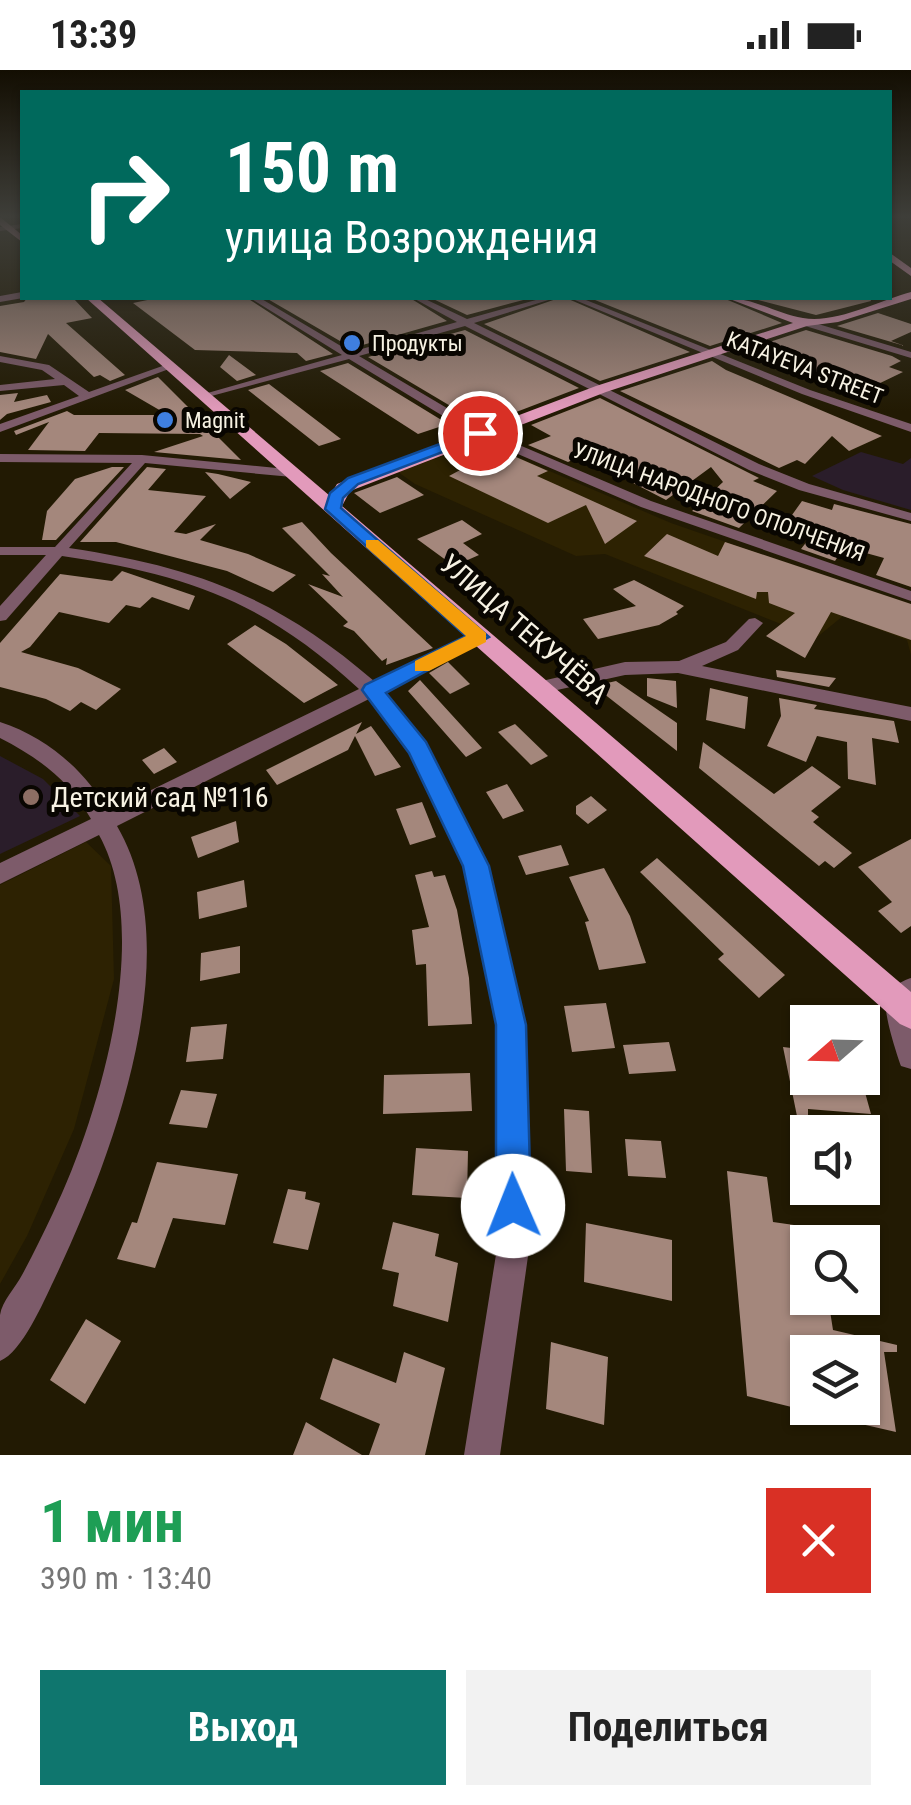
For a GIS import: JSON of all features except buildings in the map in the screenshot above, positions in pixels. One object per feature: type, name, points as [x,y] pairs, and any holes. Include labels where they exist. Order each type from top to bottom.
[{"type":"main road","points":[[893,298],[911,295]]},
{"type":"main road","name":"УЛИЦА ТЕКУЧЁВА","points":[[94,300],[538,688],[907,1001]]},
{"type":"main road","points":[[738,300],[804,323]]},
{"type":"main road","points":[[293,475],[324,483],[353,481],[601,389],[887,300]]},
{"type":"main road","points":[[332,509],[336,497],[353,481]]},
{"type":"street","name":"УЛИЦА НАРОДНОГО ОПОЛЧЕНИЯ","points":[[257,300],[480,433],[646,504],[911,596]]},
{"type":"street","points":[[421,300],[754,467],[911,517]]},
{"type":"street","points":[[208,396],[545,300]]},
{"type":"street","name":"KATAYEVA STREET","points":[[579,300],[911,428]]},
{"type":"street","points":[[804,323],[911,354]]},
{"type":"street","points":[[0,359],[46,367],[87,396]]},
{"type":"street","points":[[0,428],[172,366]]},
{"type":"street","points":[[0,388],[69,382]]},
{"type":"street","points":[[0,458],[142,459],[293,475]]},
{"type":"street","points":[[0,616],[142,459]]},
{"type":"street","points":[[0,551],[58,551],[131,562],[220,590],[268,611],[326,649],[372,690],[418,748],[476,866],[511,1025],[514,1242],[482,1455]]},
{"type":"street","points":[[678,667],[732,645],[749,634],[755,623]]},
{"type":"street","points":[[0,874],[480,637]]},
{"type":"street","points":[[538,688],[610,668],[643,664],[678,667],[911,714]]},
{"type":"street","points":[[0,728],[46,753],[85,790],[107,822],[125,868],[136,941],[129,1028],[92,1162],[23,1308],[0,1344]]},
{"type":"street","points":[[907,1001],[911,1056]]},
{"type":"shaded area","points":[[482,442],[671,523],[911,606],[911,655],[907,640],[843,616],[816,638],[605,554],[576,556],[415,484],[398,472]]},
{"type":"shaded area","points":[[861,452],[903,464],[911,458],[911,510],[843,490],[812,476]]},
{"type":"shaded area","name":"Детский сад №116","points":[[0,756],[43,779],[80,816],[0,854]]},
{"type":"shaded area","points":[[86,842],[111,866],[114,979],[74,1129],[27,1236],[0,1284],[0,885]]},
{"type":"slow traffic","points":[[372,543],[480,637],[422,666]]},
{"type":"place","name":"Продукты","points":[[352,343]]},
{"type":"place","name":"Magnit","points":[[165,420]]},
{"type":"place","name":"Детский сад №116","points":[[31,797]]},
{"type":"route","points":[[480,433],[353,481],[336,497],[332,509],[480,637],[372,690],[418,748],[476,866],[511,1025],[513,1206]]}]
